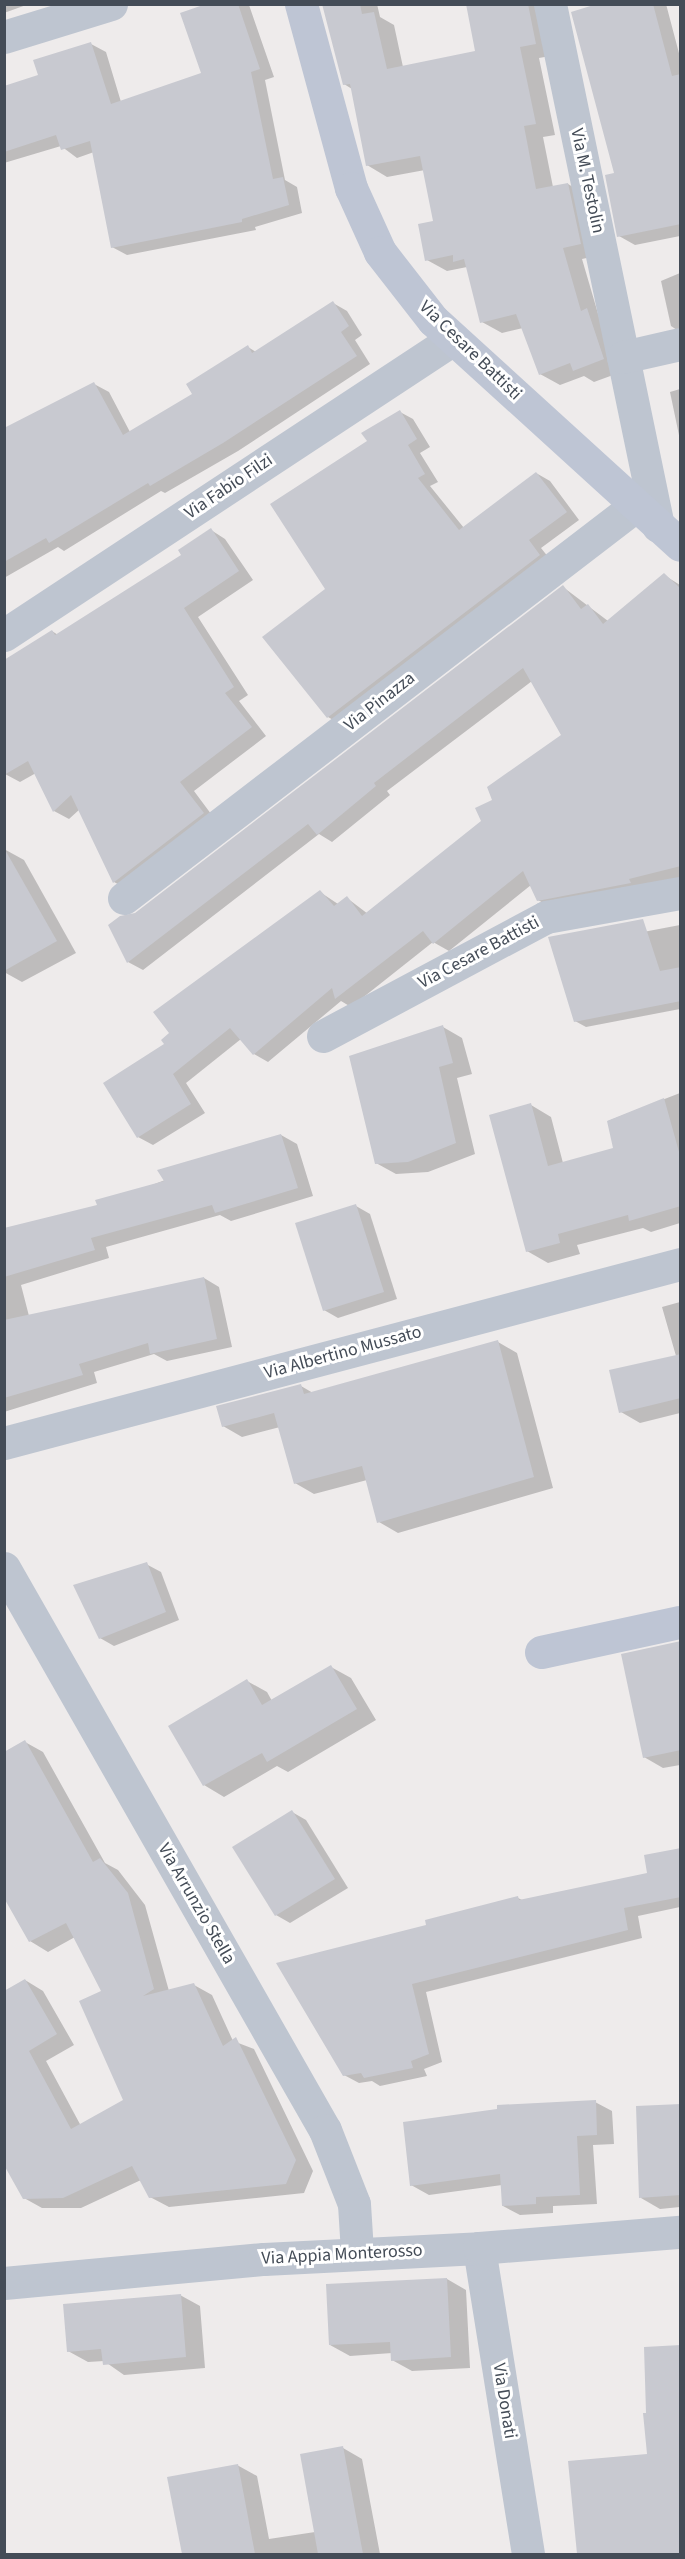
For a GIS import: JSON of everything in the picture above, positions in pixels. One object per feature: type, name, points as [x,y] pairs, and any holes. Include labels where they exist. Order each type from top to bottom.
[{"type":"street","points":[[4,37],[111,4]]},
{"type":"street","name":"Via Cesare Battisti","points":[[301,4],[351,188],[380,252],[432,320],[658,526]]},
{"type":"street","name":"Via M. Testolin","points":[[550,4],[658,526]]},
{"type":"street","name":"Via Fabio Filzi","points":[[4,635],[453,339]]},
{"type":"street","points":[[623,357],[681,345]]},
{"type":"street","name":"Via Pinazza","points":[[124,898],[658,526]]},
{"type":"street","name":"Via Cesare Battisti","points":[[323,1036],[546,917],[681,893]]},
{"type":"street","name":"Via Albertino Mussato","points":[[4,1443],[681,1264]]},
{"type":"street","name":"Via Arrunzio Stella","points":[[4,1568],[325,2130],[354,2204],[357,2252]]},
{"type":"street","points":[[541,1652],[681,1622]]},
{"type":"street","name":"Via Appia Monterosso","points":[[4,2283],[357,2252],[479,2248],[681,2232]]},
{"type":"street","name":"Via Donati","points":[[479,2248],[528,2554]]},
{"type":"building","points":[[206,4],[238,4],[260,69],[251,72],[273,179],[283,177],[289,205],[242,219],[242,222],[111,248],[90,141],[61,150],[56,135],[4,152],[4,86],[38,75],[33,60],[91,42],[111,104],[201,73],[180,13]]},
{"type":"building","points":[[322,4],[360,4],[362,14],[374,12],[387,69],[475,51],[466,4],[528,4],[536,44],[520,47],[536,124],[524,126],[536,189],[568,183],[581,244],[563,248],[581,311],[587,308],[604,359],[573,371],[570,363],[539,375],[516,314],[480,323],[464,259],[453,262],[453,255],[425,261],[418,224],[433,221],[420,156],[366,166],[350,84],[343,85]]},
{"type":"building","points":[[597,4],[653,4],[672,76],[681,74],[681,224],[617,237],[605,175],[614,173],[571,12]]},
{"type":"building","points":[[333,301],[349,326],[341,332],[357,356],[223,443],[150,486],[148,483],[49,543],[46,538],[4,562],[4,428],[94,382],[123,435],[192,394],[186,384],[248,345],[252,353]]},
{"type":"building","points":[[400,410],[417,439],[408,445],[425,474],[418,478],[459,530],[536,472],[567,512],[529,540],[540,555],[327,718],[262,637],[325,589],[270,504],[367,441],[361,433]]},
{"type":"building","points":[[211,528],[239,571],[184,608],[234,687],[225,693],[252,727],[180,782],[204,813],[113,883],[71,795],[53,812],[28,761],[4,775],[4,660],[52,630],[55,635],[181,555],[178,550]]},
{"type":"building","points":[[664,573],[681,589],[681,866],[629,879],[631,883],[537,901],[523,871],[433,944],[423,931],[335,999],[332,988],[253,1055],[230,1028],[173,1074],[191,1104],[137,1138],[103,1083],[164,1044],[161,1040],[169,1033],[153,1012],[320,890],[334,906],[347,896],[362,916],[481,821],[475,808],[492,800],[487,787],[561,735],[523,668],[374,783],[376,786],[317,835],[308,824],[127,963],[108,925],[120,916],[135,913],[563,585],[581,609],[588,604],[603,624]]},
{"type":"building","points":[[4,848],[57,941],[4,971]]},
{"type":"building","points":[[643,919],[660,971],[681,967],[681,1001],[574,1022],[548,937]]},
{"type":"building","points":[[443,1025],[453,1063],[439,1067],[456,1143],[408,1162],[375,1164],[349,1056]]},
{"type":"building","points":[[664,1098],[681,1159],[681,1206],[629,1221],[628,1215],[558,1234],[560,1243],[526,1252],[489,1115],[531,1103],[548,1166],[613,1148],[607,1121]]},
{"type":"building","points":[[281,1134],[298,1188],[215,1213],[212,1205],[91,1238],[95,1250],[4,1277],[4,1228],[97,1205],[95,1200],[164,1181],[157,1170]]},
{"type":"building","points":[[356,1204],[384,1292],[323,1311],[295,1223]]},
{"type":"building","points":[[204,1277],[217,1339],[150,1354],[148,1343],[79,1364],[83,1375],[4,1398],[4,1320]]},
{"type":"building","points":[[498,1340],[534,1477],[377,1523],[362,1466],[294,1484],[274,1413],[222,1427],[216,1406],[301,1384],[304,1394]]},
{"type":"building","points":[[681,1354],[681,1398],[619,1413],[609,1370]]},
{"type":"building","points":[[147,1562],[166,1612],[99,1639],[73,1585]]},
{"type":"building","points":[[681,1641],[681,1750],[643,1758],[621,1654]]},
{"type":"building","points":[[331,1665],[357,1709],[267,1762],[262,1753],[203,1786],[168,1726],[247,1679],[262,1705]]},
{"type":"building","points":[[25,1740],[93,1862],[100,1858],[128,1893],[154,1989],[143,1996],[194,1983],[223,2046],[236,2037],[296,2160],[286,2184],[149,2198],[132,2166],[63,2198],[23,2199],[4,2165],[4,1991],[25,1979],[57,2034],[29,2051],[71,2129],[123,2100],[79,2001],[101,1991],[66,1923],[29,1942],[4,1898],[4,1752]]},
{"type":"building","points":[[292,1810],[335,1879],[275,1916],[232,1847]]},
{"type":"building","points":[[681,1848],[681,1897],[624,1908],[628,1930],[412,1984],[429,2054],[411,2061],[413,2068],[364,2078],[361,2073],[343,2076],[276,1963],[426,1925],[425,1920],[518,1896],[519,1900],[647,1873],[644,1855]]},
{"type":"building","points":[[596,2100],[597,2135],[577,2136],[580,2195],[536,2197],[536,2204],[502,2206],[500,2174],[410,2186],[403,2122],[497,2109],[497,2105]]},
{"type":"building","points":[[681,2104],[681,2195],[639,2198],[636,2106]]},
{"type":"building","points":[[447,2278],[451,2357],[391,2361],[390,2342],[329,2345],[326,2284]]},
{"type":"building","points":[[181,2294],[186,2357],[103,2365],[101,2349],[67,2352],[63,2304]]},
{"type":"building","points":[[681,2345],[681,2554],[577,2554],[568,2461],[647,2454],[643,2413],[646,2413],[644,2347]]},
{"type":"building","points":[[343,2446],[363,2554],[318,2554],[300,2454]]},
{"type":"building","points":[[238,2464],[255,2554],[182,2554],[167,2477]]}]
